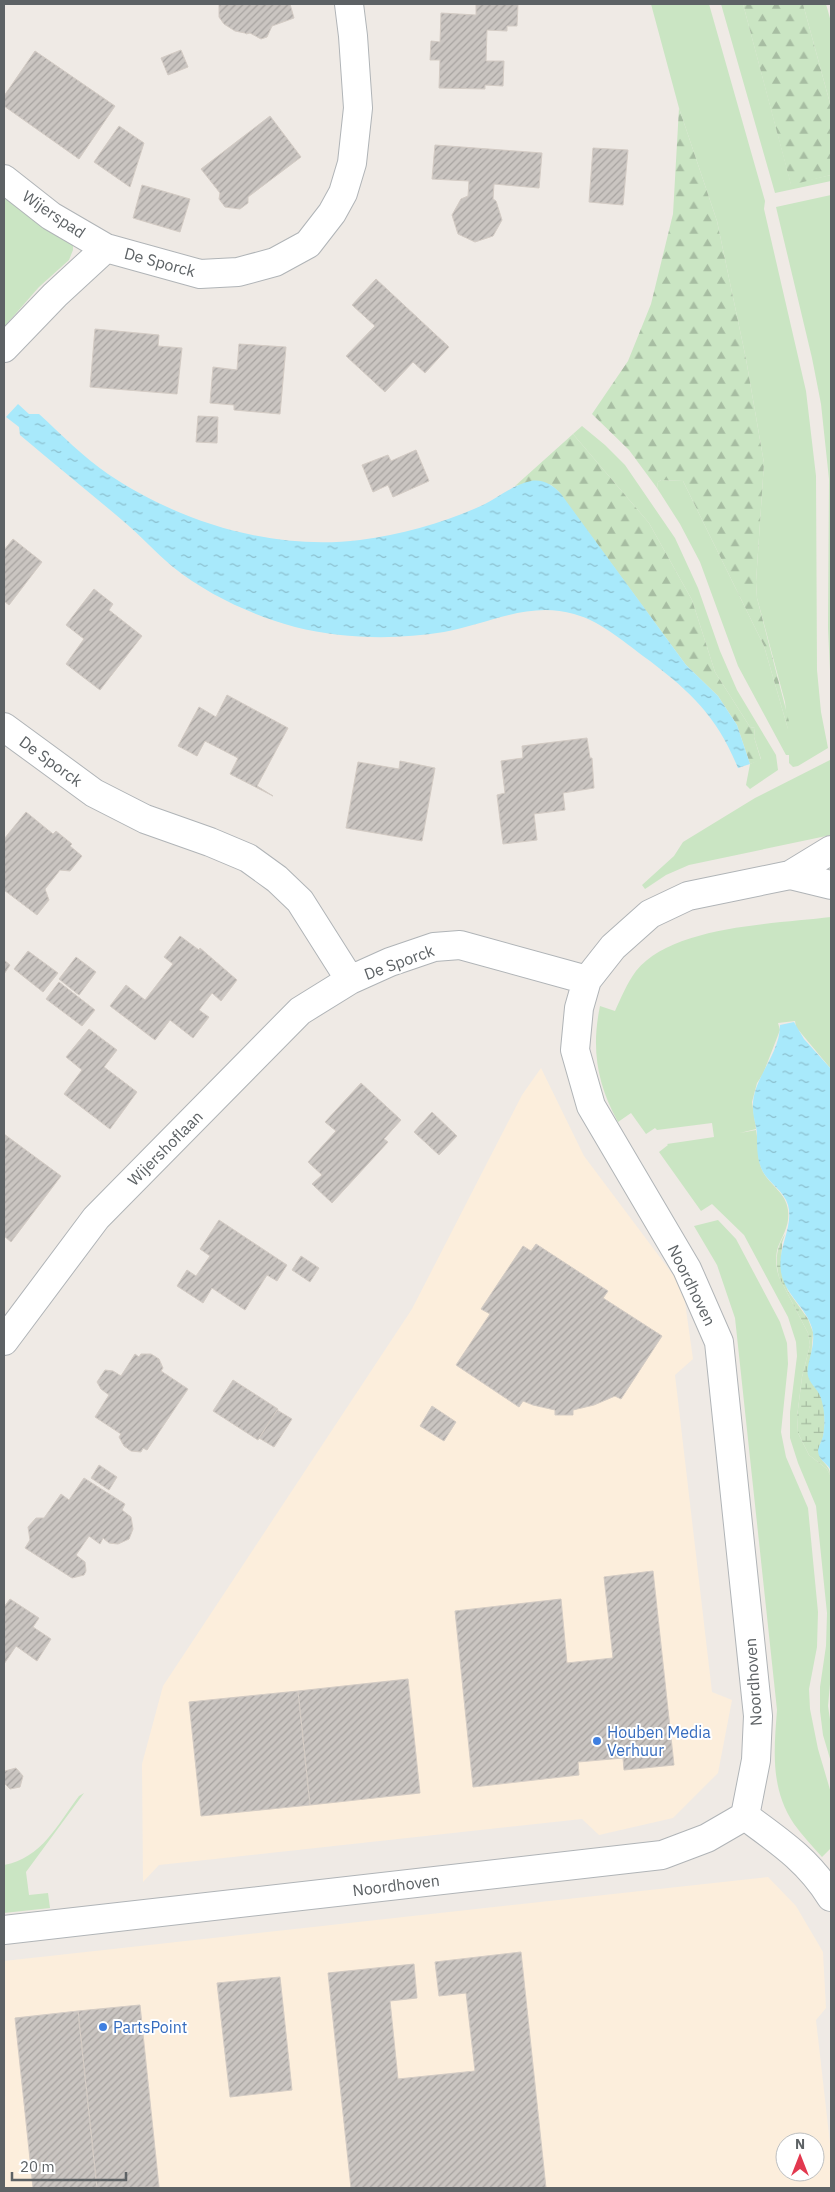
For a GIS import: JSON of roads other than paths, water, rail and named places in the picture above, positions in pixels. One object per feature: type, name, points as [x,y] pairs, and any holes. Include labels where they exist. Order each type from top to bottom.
[{"type":"street","name":"De Sporck","points":[[4,348],[55,295],[106,248],[200,274],[238,272],[275,262],[308,244],[332,213],[343,193],[352,163],[358,108],[349,4]]},
{"type":"street","name":"Wijerspad","points":[[4,179],[52,216],[106,248]]},
{"type":"street","name":"De Sporck","points":[[6,734],[94,793],[111,802],[145,819],[210,842],[248,858],[277,879],[300,901],[350,980],[390,962],[434,947],[460,945],[587,980]]},
{"type":"street","points":[[587,980],[613,947],[650,914],[688,896],[790,875],[831,850]]},
{"type":"street","points":[[790,875],[831,885]]},
{"type":"street","name":"Wijershoflaan","points":[[4,1341],[96,1218],[300,1011],[350,980]]},
{"type":"street","name":"Noordhoven","points":[[4,1930],[662,1855],[707,1838],[745,1816],[756,1760],[758,1716],[719,1342],[687,1269],[591,1106],[575,1050],[579,1008],[587,980]]},
{"type":"street","points":[[745,1816],[792,1849],[819,1878],[831,1897]]},
{"type":"water","points":[[18,404],[29,414],[39,414],[90,460],[108,474],[136,491],[196,519],[261,537],[327,542],[376,538],[423,527],[453,517],[483,505],[512,488],[531,481],[548,483],[561,494],[686,665],[718,696],[737,725],[750,764],[738,768],[730,750],[712,720],[679,684],[614,634],[595,622],[574,614],[540,610],[508,615],[426,635],[370,637],[332,634],[295,627],[231,603],[173,567],[129,526],[20,435],[19,427],[6,417]]},
{"type":"water","points":[[794,1022],[804,1039],[831,1069],[831,1475],[830,1469],[818,1453],[823,1438],[823,1406],[819,1394],[808,1376],[813,1342],[812,1328],[787,1288],[781,1272],[781,1254],[789,1221],[788,1205],[761,1168],[753,1112],[756,1088],[776,1047],[780,1025]]},
{"type":"place","name":"Houben Media Verhuur","points":[[597,1741]]},
{"type":"place","name":"PartsPoint","points":[[103,2027]]}]
